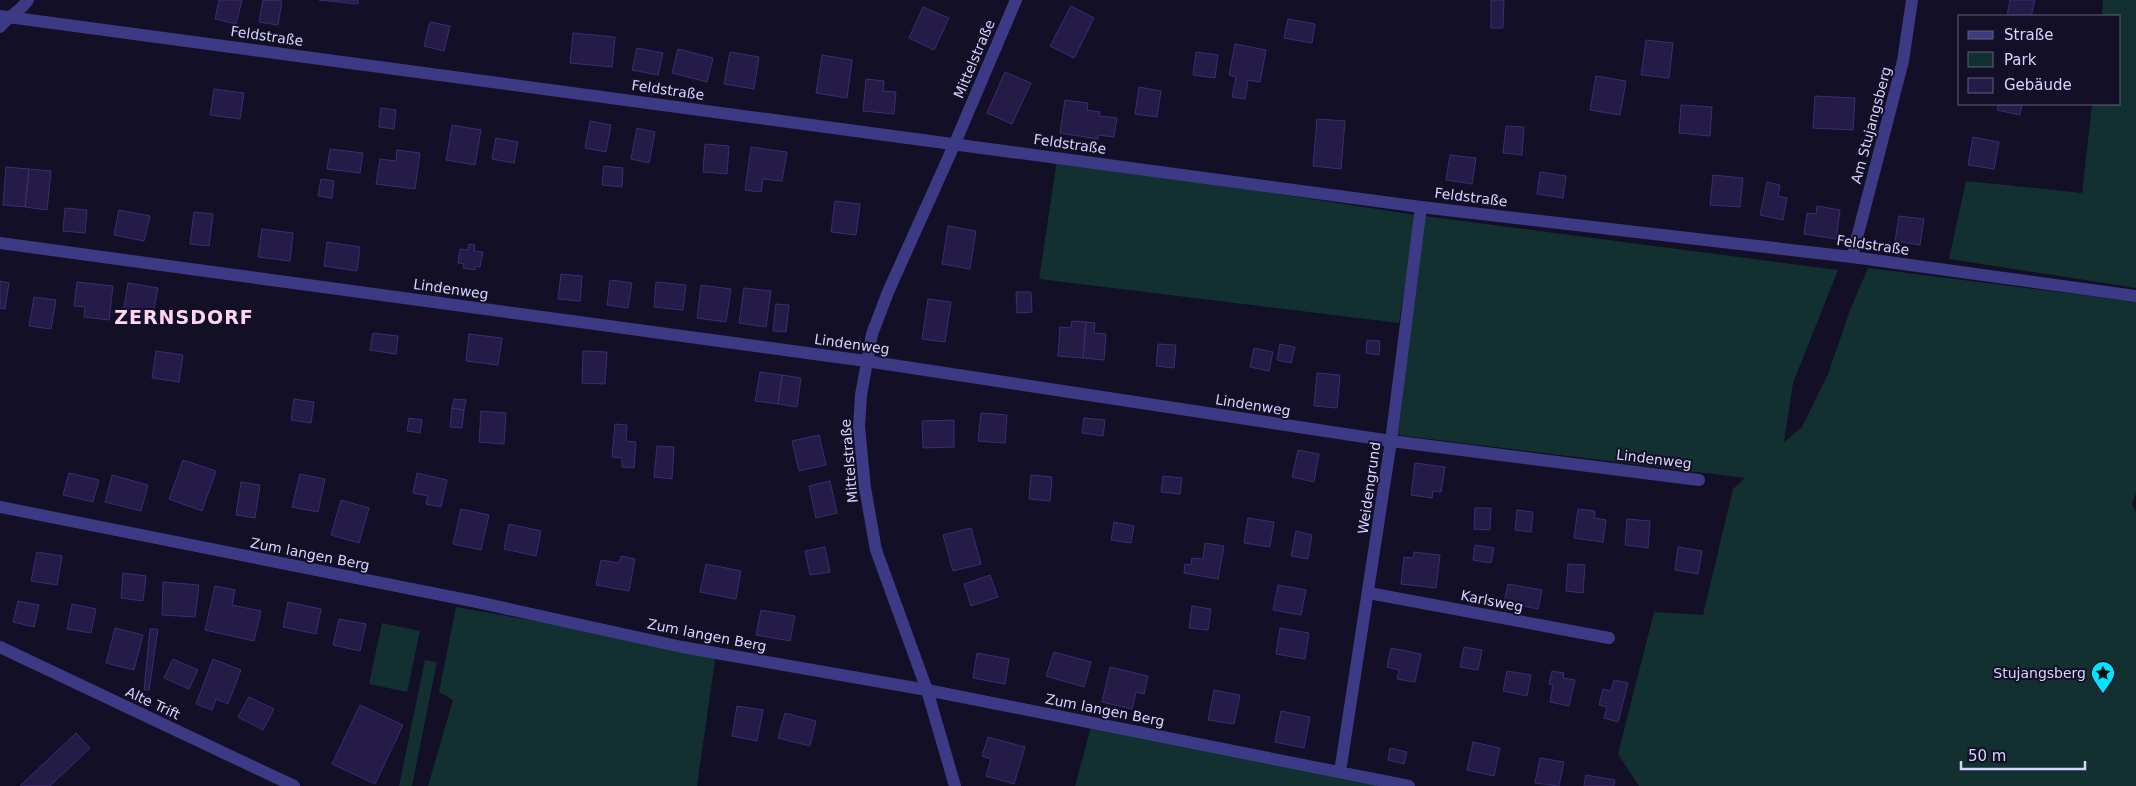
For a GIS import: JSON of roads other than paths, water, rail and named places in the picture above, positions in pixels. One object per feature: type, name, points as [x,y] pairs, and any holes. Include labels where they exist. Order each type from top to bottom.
[{"type":"street","points":[[0,27],[4,16],[24,7],[28,0]]},
{"type":"street","name":"Mittelstraße","points":[[954,786],[927,690],[876,550],[865,488],[859,427],[866,361],[872,334],[888,292],[955,143],[1016,0]]},
{"type":"street","name":"Am Stujangsberg","points":[[1852,257],[1903,61],[1912,0]]},
{"type":"street","name":"Feldstraße","points":[[4,16],[1421,207],[1852,257],[2136,296]]},
{"type":"street","name":"Weidengrund","points":[[1340,772],[1391,441],[1421,207]]},
{"type":"street","name":"Lindenweg","points":[[0,243],[866,361],[1391,441],[1699,480]]},
{"type":"street","name":"Zum langen Berg","points":[[0,507],[467,600],[682,647],[927,690],[1410,786]]},
{"type":"street","name":"Karlsweg","points":[[1369,593],[1609,638]]},
{"type":"street","name":"Alte Trift","points":[[0,648],[294,786]]},
{"type":"place","name":"Stujangsberg","points":[[2103,694]]},
{"type":"district","name":"ZERNSDORF","points":[[184,317]]}]
